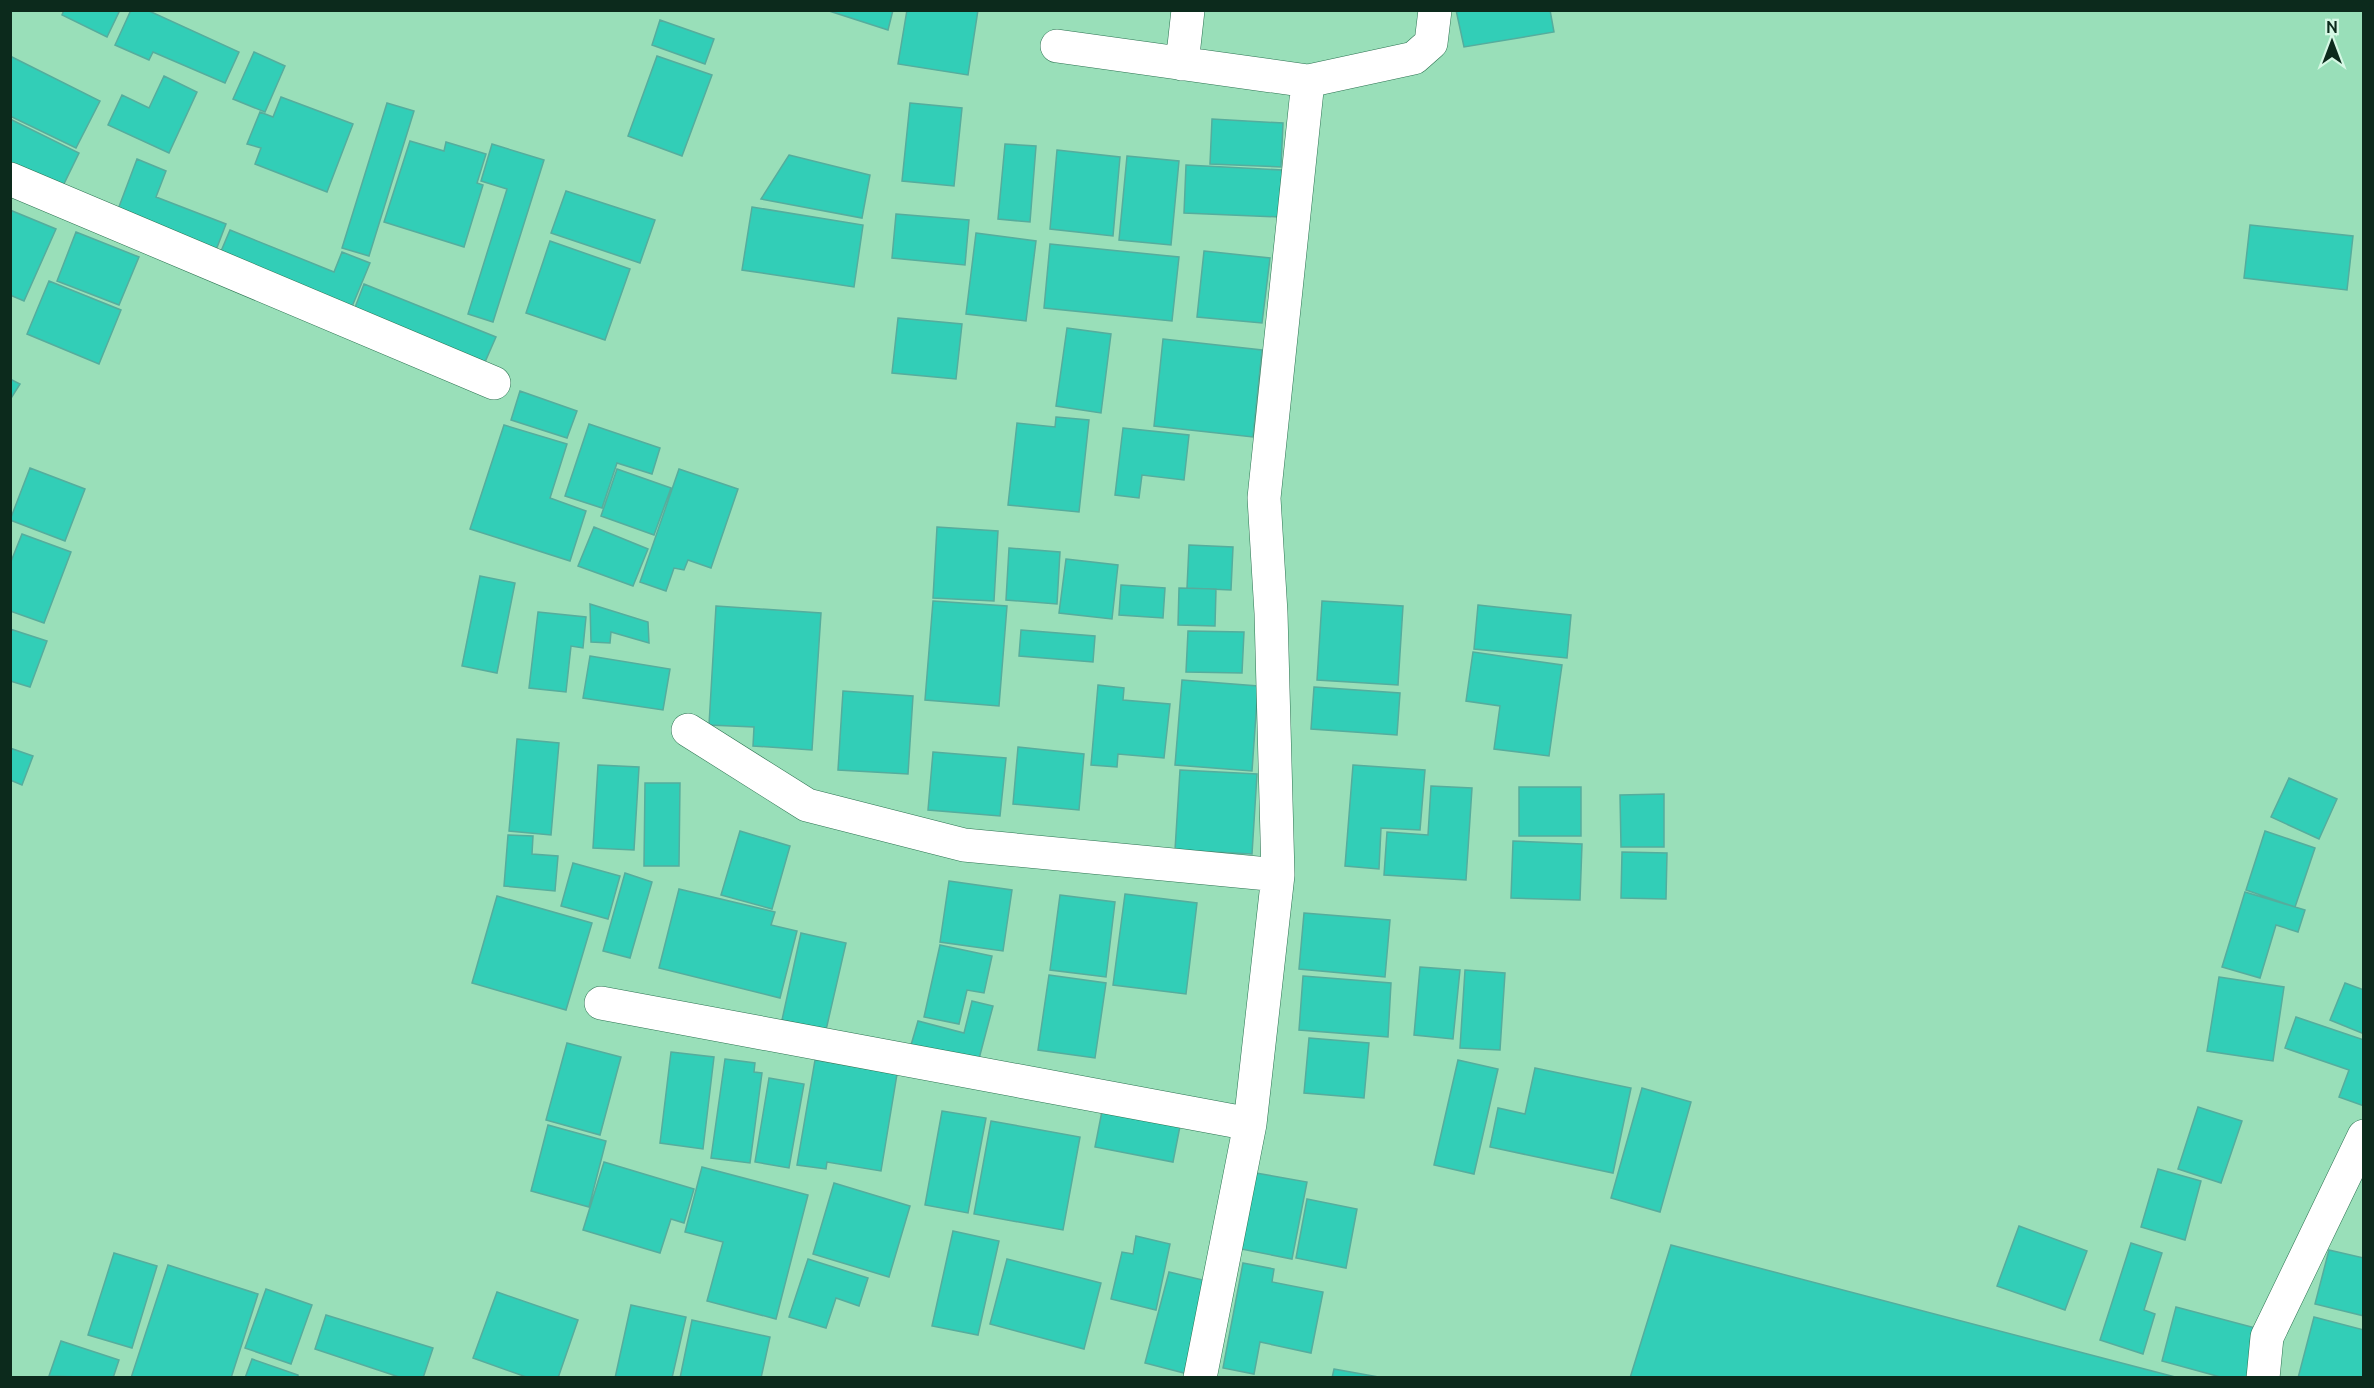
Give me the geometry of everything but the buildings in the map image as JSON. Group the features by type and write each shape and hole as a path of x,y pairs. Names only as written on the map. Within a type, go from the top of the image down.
{"street":[{"path":"1182,64 1188,10"},
{"path":"1057,46 1308,81 1414,58 1431,43 1435,10"},
{"path":"1200,1377 1250,1124 1278,875 1271,613 1264,498 1308,81"},
{"path":"10,179 494,383"},
{"path":"688,730 807,805 964,845 1278,875"},
{"path":"601,1003 1250,1124"},
{"path":"2263,1377 2267,1337 2364,1136"}]}
